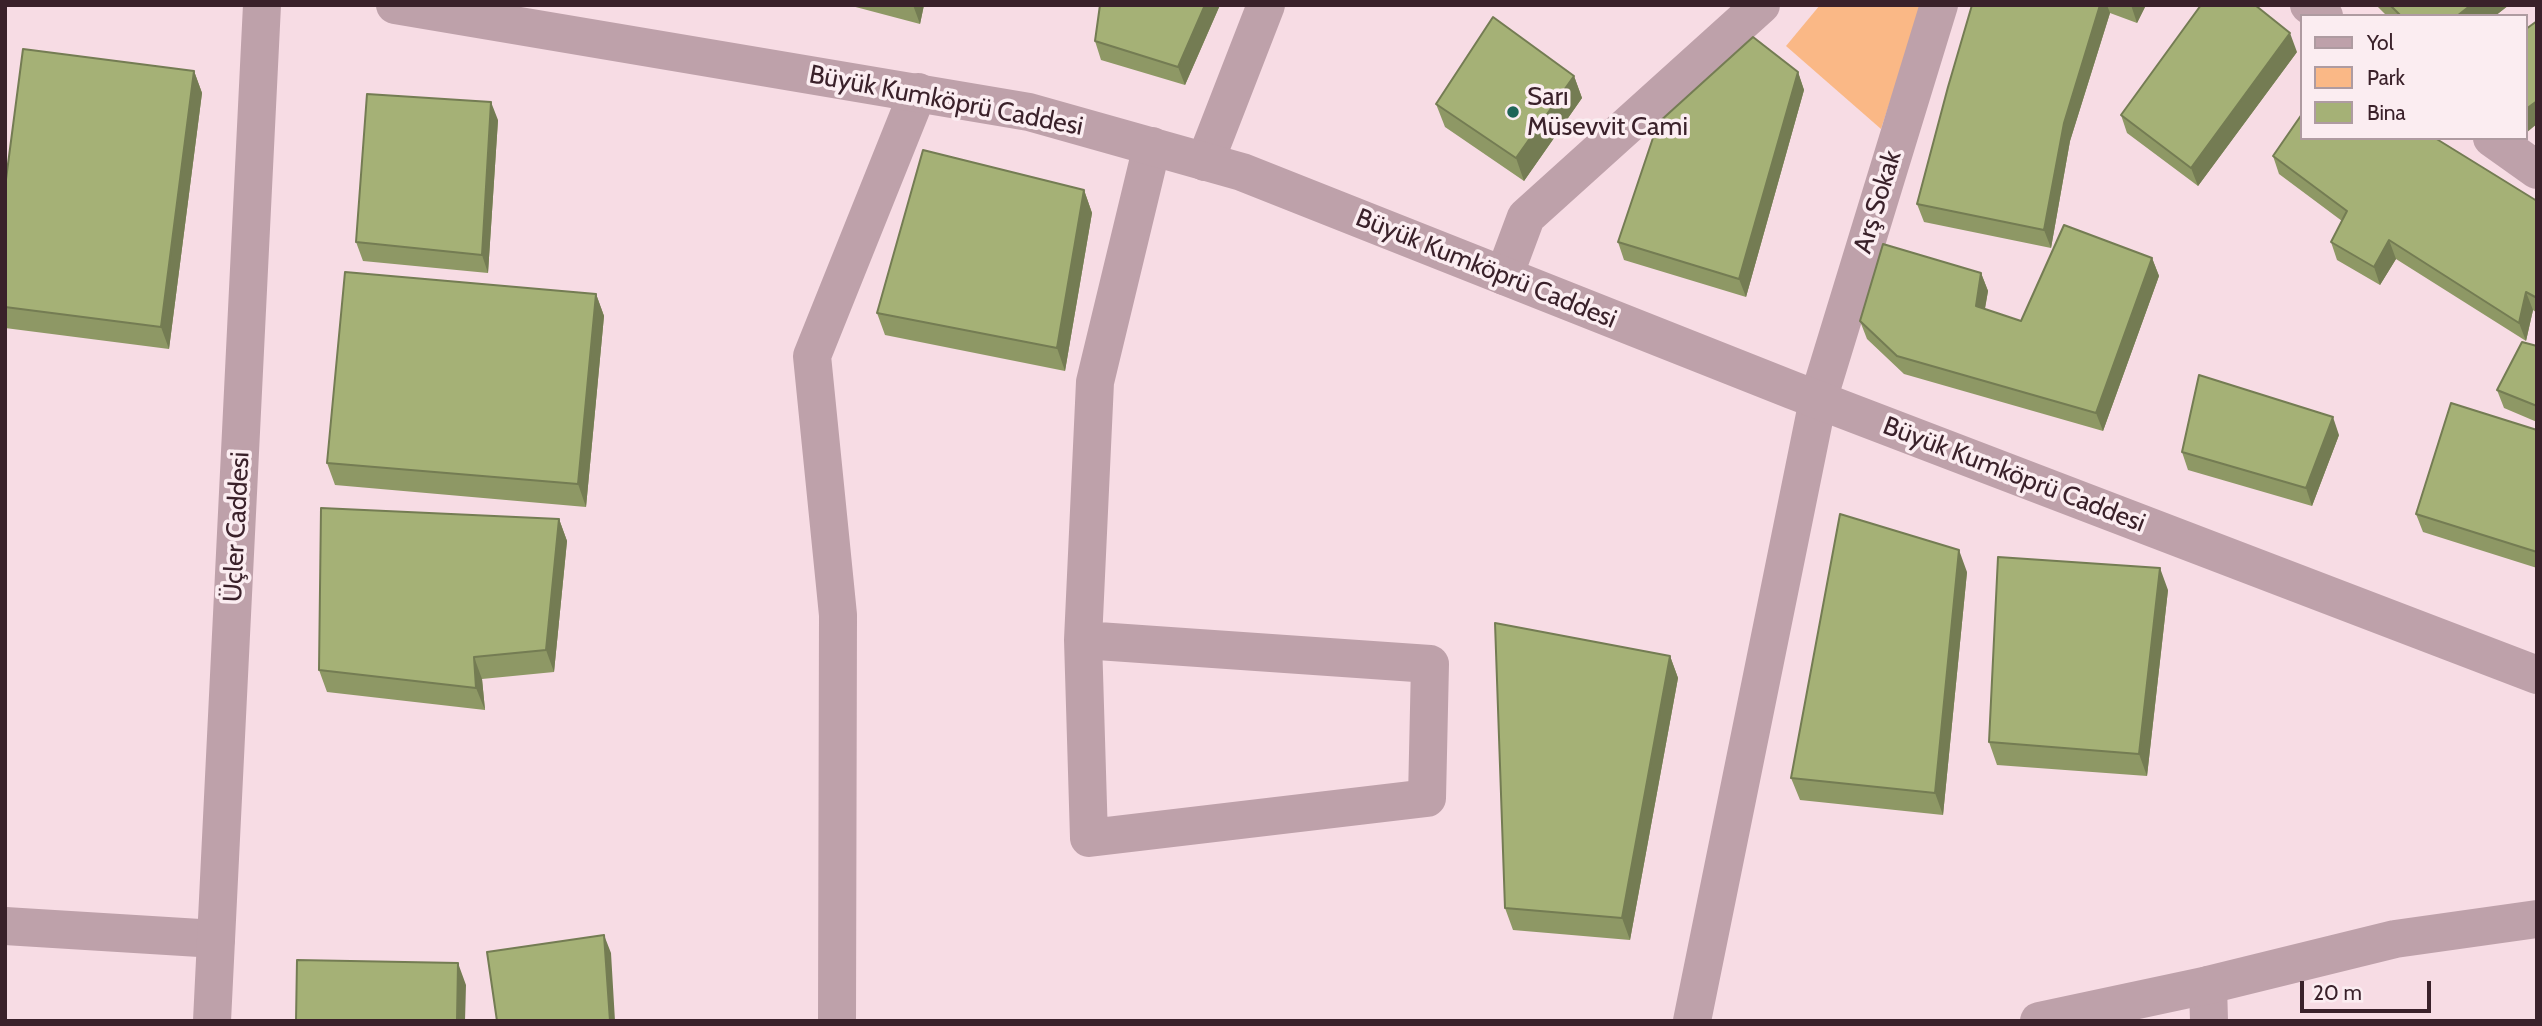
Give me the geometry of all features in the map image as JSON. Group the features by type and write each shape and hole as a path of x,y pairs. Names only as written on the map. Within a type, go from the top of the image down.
{"street":[{"name":"Büyük Kumköprü Caddesi","path":"395,5 1029,112 1242,172 1818,400 2537,675"},
{"path":"1205,162 1266,5"},
{"path":"1504,276 1526,217 1761,5"},
{"name":"Arş Sokak","path":"1692,1021 1818,400 1939,5"},
{"name":"Üçler Caddesi","path":"212,1021 261,19"},
{"path":"837,1021 838,615 812,356 918,92"},
{"path":"2495,140 2537,170"},
{"path":"1083,640 1430,664 1427,798 1089,838 1083,640 1095,382 1152,146"},
{"path":"2039,1021 2208,1003 2395,939 2537,919"},
{"path":"5,926 216,939"}],"green space":[{"path":"1820,5 1922,5 1881,129 1786,46"}],"building":[{"path":"1100,5 1205,5 1178,67 1095,41"},
{"path":"1972,5 2100,5 2064,123 2044,230 1917,204"},
{"path":"2201,5 2255,5 2290,33 2191,168 2121,115"},
{"path":"2390,5 2471,5 2460,14 2399,14"},
{"name":"Sarı Müsevvit Cami","path":"1493,17 1574,76 1516,158 1436,104"},
{"path":"2537,21 2537,101 2528,108 2528,28"},
{"path":"1753,37 1798,72 1739,279 1618,242 1658,123"},
{"path":"23,49 194,71 161,327 5,307 5,187"},
{"path":"367,94 491,102 482,255 356,242"},
{"path":"2300,117 2300,140 2438,140 2537,201 2537,298 2526,292 2519,323 2389,240 2374,267 2331,242 2347,211 2273,156"},
{"path":"923,150 1084,190 1057,348 877,313"},
{"path":"2064,225 2152,258 2096,413 1897,356 1860,321 1883,244 1981,273 1976,306 2021,321"},
{"path":"345,272 596,294 578,484 327,463"},
{"path":"2522,342 2537,346 2537,406 2497,390"},
{"path":"2199,375 2333,417 2306,488 2182,452"},
{"path":"2451,403 2537,430 2537,552 2416,514"},
{"path":"321,508 559,519 546,650 474,657 476,688 319,670"},
{"path":"1840,514 1959,550 1935,793 1791,778"},
{"path":"1998,557 2160,568 2139,754 1989,742"},
{"path":"1495,623 1670,656 1622,918 1505,908"},
{"path":"604,935 610,1021 497,1021 487,952"},
{"path":"297,960 458,963 457,1021 296,1021"}],"place":[{"name":"Sarı Müsevvit Cami","path":"1513,112"}]}
